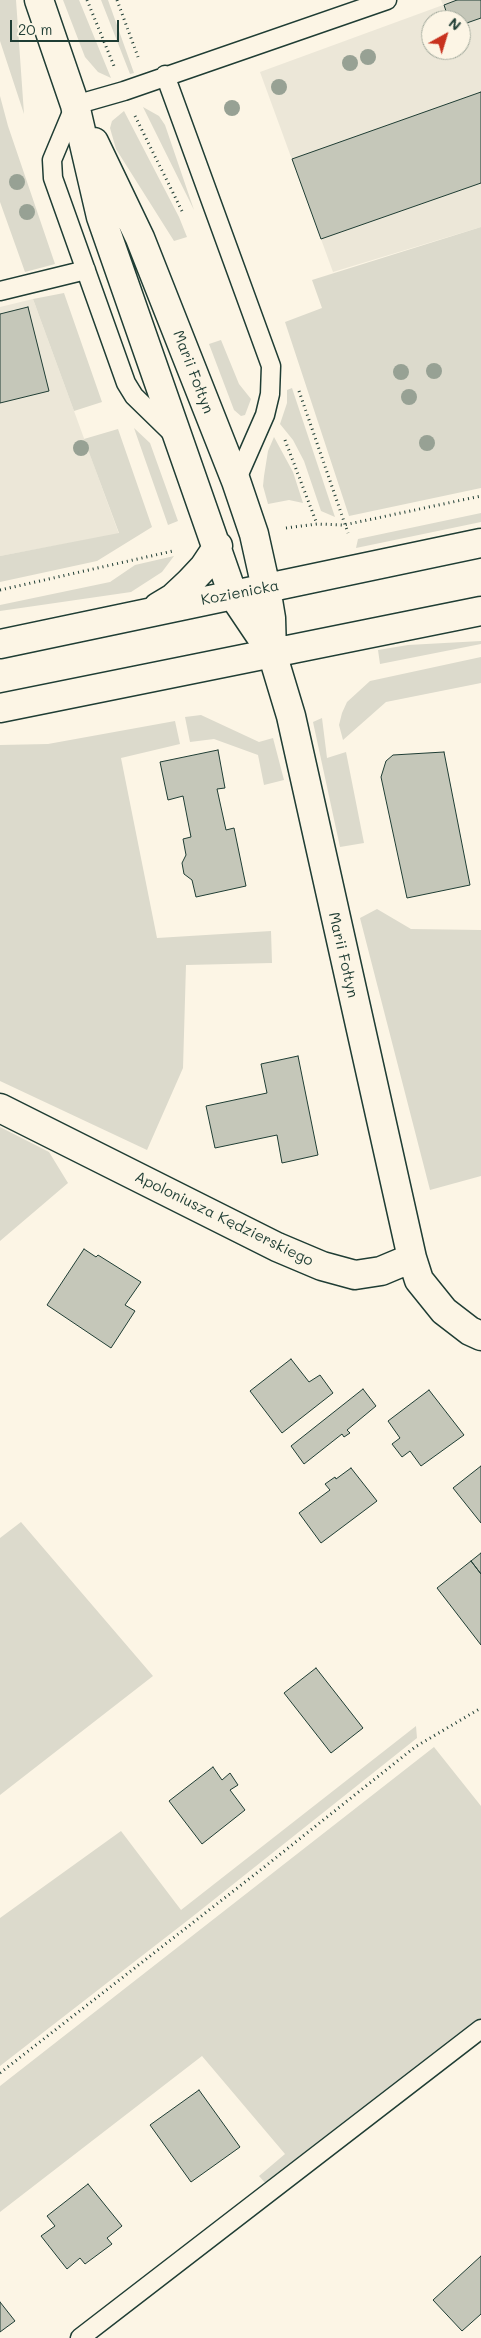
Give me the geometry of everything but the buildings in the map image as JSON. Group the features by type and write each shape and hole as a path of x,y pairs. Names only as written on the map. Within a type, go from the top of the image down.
{"street":[{"name":"Marii Fołtyn","path":"39,0 75,104 101,217 218,546 233,595 248,621 272,653"},
{"name":"Marii Fołtyn","path":"75,104 123,199 140,238 236,481 254,534 271,618 272,653 291,716 412,1258"},
{"name":"Kozienicka","path":"0,644 481,543"},
{"path":"152,611 174,598 204,567 218,546"},
{"path":"0,708 481,611"},
{"name":"Apoloniusza Kędzierskiego","path":"0,1108 278,1247 322,1266 355,1275 381,1271 412,1258"},
{"path":"412,1258 419,1280 444,1311 470,1331 481,1336"}],"lane":[{"path":"180,441 134,396 126,383 53,178 52,160 75,104 124,91 165,75 387,0"},
{"path":"165,75 271,366 270,394 265,415 236,481"},
{"path":"0,291 86,270"},
{"path":"80,2338 481,2030"}],"path":[{"path":"0,2073 263,1868 414,1747 481,1708"}],"shaded area":[{"path":"0,0 16,0 24,114 0,41"},
{"path":"63,0 79,0 111,78 98,72 85,57"},
{"path":"101,0 108,0 134,73 130,74"},
{"path":"441,0 481,0 481,227 333,272 260,72 421,13 421,60 471,60 471,10 429,10 443,5"},
{"path":"0,96 8,126 55,264 25,272 0,202"},
{"path":"143,107 159,116 165,125 194,210"},
{"path":"124,111 179,217 187,237 174,241 116,149 110,128 112,121"},
{"path":"481,227 481,488 349,516 285,322 322,308 312,280"},
{"path":"64,293 102,402 74,411 33,299"},
{"path":"33,299 119,534 0,556 0,307"},
{"path":"221,340 239,384 251,399 245,415 241,416 234,410 209,344"},
{"path":"292,388 335,517 321,511 304,461 293,440 280,424 287,403 287,390"},
{"path":"134,428 150,443 178,521 168,525"},
{"path":"118,429 152,527 97,561 0,582 0,556 119,533 84,439"},
{"path":"274,437 293,472 303,503 289,500 268,504 263,486 268,451"},
{"path":"481,513 481,522 356,548 358,539"},
{"path":"174,556 162,572 131,592 0,611 0,605 110,582 135,565"},
{"path":"481,641 481,644 380,664 378,650 408,645"},
{"path":"481,657 481,683 386,702 343,740 339,725 347,702 370,681"},
{"path":"201,715 259,742 273,738 284,780 264,785 258,755 214,739 190,742 185,717"},
{"path":"322,718 327,758 346,752 364,843 340,847 313,722"},
{"path":"175,721 180,744 121,758 157,938 271,931 272,963 186,965 183,1068 147,1150 0,1081 0,745 48,744"},
{"path":"377,909 411,929 481,930 481,1176 430,1190 360,918"},
{"path":"0,1127 49,1152 68,1183 0,1241"},
{"path":"21,1522 153,1676 0,1795 0,1538"},
{"path":"416,1726 417,1738 192,1917 0,2066 0,1918 121,1831 181,1910"},
{"path":"434,1747 481,1806 481,2021 267,2185 259,2176 285,2154 202,2056 0,2212 0,2086"}]}
